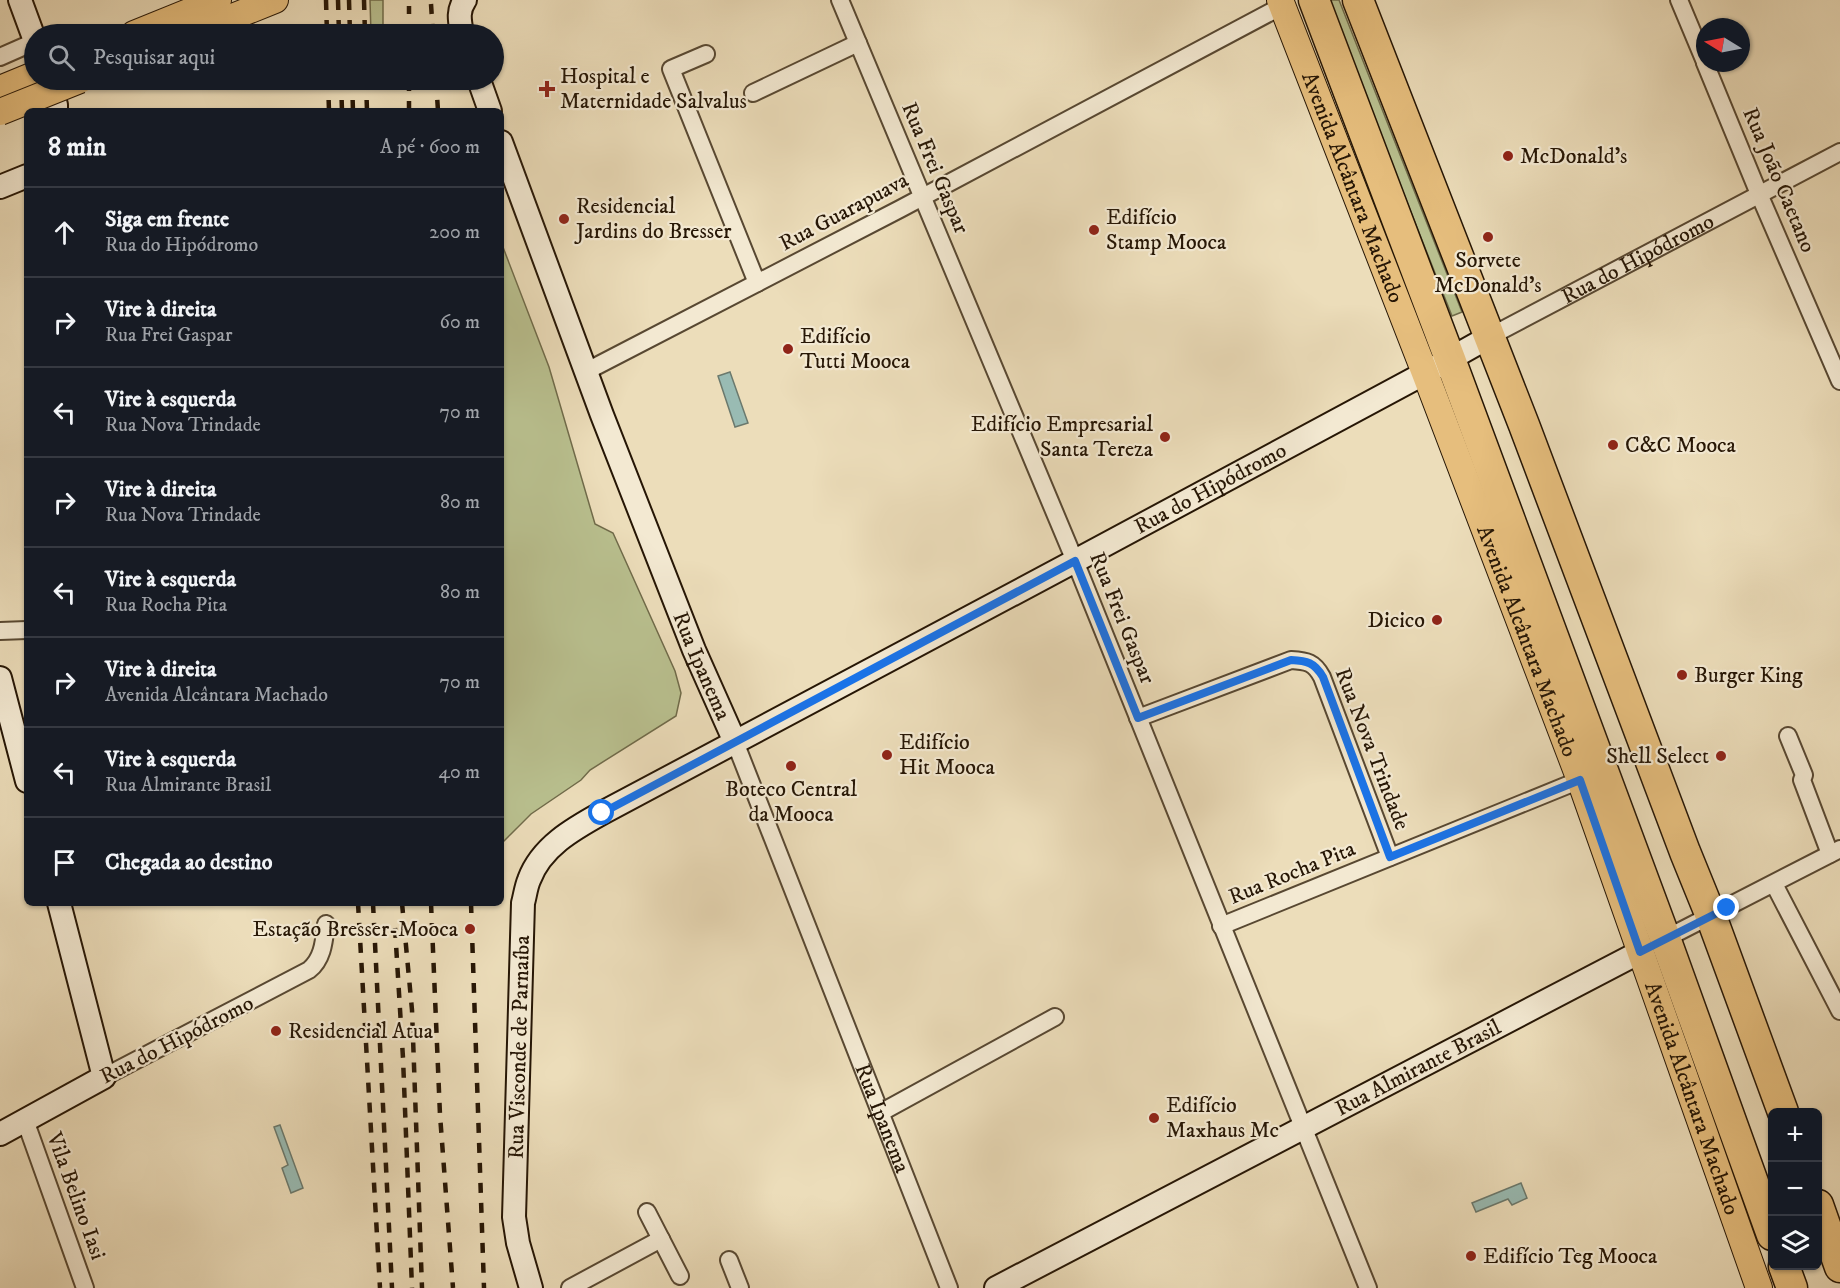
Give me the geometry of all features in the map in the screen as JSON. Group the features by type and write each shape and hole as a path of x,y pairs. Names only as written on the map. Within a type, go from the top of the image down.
{"highway":[{"name":"Avenida Alcântara Machado","path":"1314,0 1438,366 1653,945 1768,1222"},
{"path":"1358,0 1711,916 1781,1108"},
{"path":"1822,1216 1840,1267"},
{"path":"1785,1270 1792,1288"}],"main road":[{"path":"159,24 218,0"},
{"path":"215,24 275,0"},
{"name":"Avenida Alcântara Machado","path":"1281,3 1438,366 1580,780 1653,945 1759,1288"},
{"path":"0,89 24,79"},
{"path":"0,112 55,90"}],"street":[{"path":"20,0 28,24"},
{"name":"Rua Frei Gaspar","path":"840,0 1075,561 1368,1288"},
{"name":"Rua João Caetano","path":"1679,0 1696,41"},
{"name":"Rua Guarapuava","path":"585,372 923,196 1281,3"},
{"path":"460,24 463,6"},
{"path":"753,93 858,43"},
{"path":"0,57 24,45"},
{"path":"706,54 671,69 757,283"},
{"name":"Rua João Caetano","path":"1709,72 1840,381"},
{"path":"52,90 56,108"},
{"path":"482,90 489,108"},
{"name":"Rua Ipanema","path":"504,150 585,372 694,650 735,742 949,1288"},
{"name":"Rua do Hipódromo","path":"579,826 1489,337 1840,152"},
{"path":"0,187 24,177"},
{"path":"0,631 24,630"},
{"name":"Rua Nova Trindade","path":"1138,718 1291,660 1309,662 1317,667 1323,677 1390,857"},
{"path":"0,678 24,770"},
{"path":"1788,736 1804,774 1802,780 1835,852"},
{"name":"Rua Rocha Pita","path":"1221,926 1580,780"},
{"name":"Rua Visconde de Parnaíba","path":"531,1288 518,1243 514,1217 523,903 529,879 539,863 557,841 579,826"},
{"name":"Rua Almirante Brasil","path":"996,1288 1835,852"},
{"path":"1774,884 1840,1011"},
{"path":"60,906 104,1077"},
{"name":"Rua do Hipódromo","path":"0,1134 309,970 320,955 326,924"},
{"path":"880,1113 1055,1017"},
{"name":"Vila Belino Iasi","path":"25,1120 86,1288"},
{"path":"647,1212 680,1276"},
{"path":"570,1288 661,1239"},
{"path":"729,1260 740,1288"}],"green space":[{"path":"370,0 383,0 383,24 371,24"},
{"path":"1327,0 1339,0 1462,312 1452,316"},
{"path":"504,250 549,367 595,524 613,533 675,671 681,693 676,716 590,770 581,780 531,814 504,841"}],"water":[{"path":"730,372 748,423 735,427 718,376"},
{"path":"280,1125 303,1188 291,1193 282,1168 288,1165 274,1127"},
{"path":"1521,1183 1527,1198 1512,1205 1508,1199 1476,1212 1472,1203"}],"railway":[{"path":"326,0 327,24"},
{"path":"338,0 339,24"},
{"path":"349,0 350,24"},
{"path":"364,0 365,24"},
{"path":"431,4 432,24"},
{"path":"409,6 409,24"},
{"path":"328,90 329,108"},
{"path":"341,90 342,108"},
{"path":"352,90 353,108"},
{"path":"366,90 367,108"},
{"path":"409,90 409,108"},
{"path":"437,90 438,108"},
{"path":"358,906 380,1288"},
{"path":"373,906 392,1288"},
{"path":"402,906 412,1010 422,1288"},
{"path":"431,906 440,1115 453,1288"},
{"path":"471,906 484,1288"},
{"path":"395,928 403,1058 412,1288"}],"place":[{"name":"Hospital e Maternidade Salvalus","path":"547,89"},
{"name":"McDonald's","path":"1508,156"},
{"name":"Residencial Jardins do Bresser","path":"564,219"},
{"name":"Edifício Stamp Mooca","path":"1094,230"},
{"name":"Sorvete McDonald's","path":"1488,237"},
{"name":"Edifício Tutti Mooca","path":"788,349"},
{"name":"Edifício Empresarial Santa Tereza","path":"1165,437"},
{"name":"C&C Mooca","path":"1613,445"},
{"name":"Dicico","path":"1437,620"},
{"name":"Burger King","path":"1682,675"},
{"name":"Edifício Hit Mooca","path":"887,755"},
{"name":"Shell Select","path":"1721,756"},
{"name":"Boteco Central da Mooca","path":"791,766"},
{"name":"Estação Bresser-Mooca","path":"470,929"},
{"name":"Residencial Atua","path":"276,1031"},
{"name":"Edifício Maxhaus Mc","path":"1154,1118"},
{"name":"Edifício Teg Mooca","path":"1471,1256"}],"route":[{"path":"602,813 1075,561 1138,718 1291,660 1309,662 1317,667 1323,677 1390,857 1580,780 1640,952 1727,908"}]}
